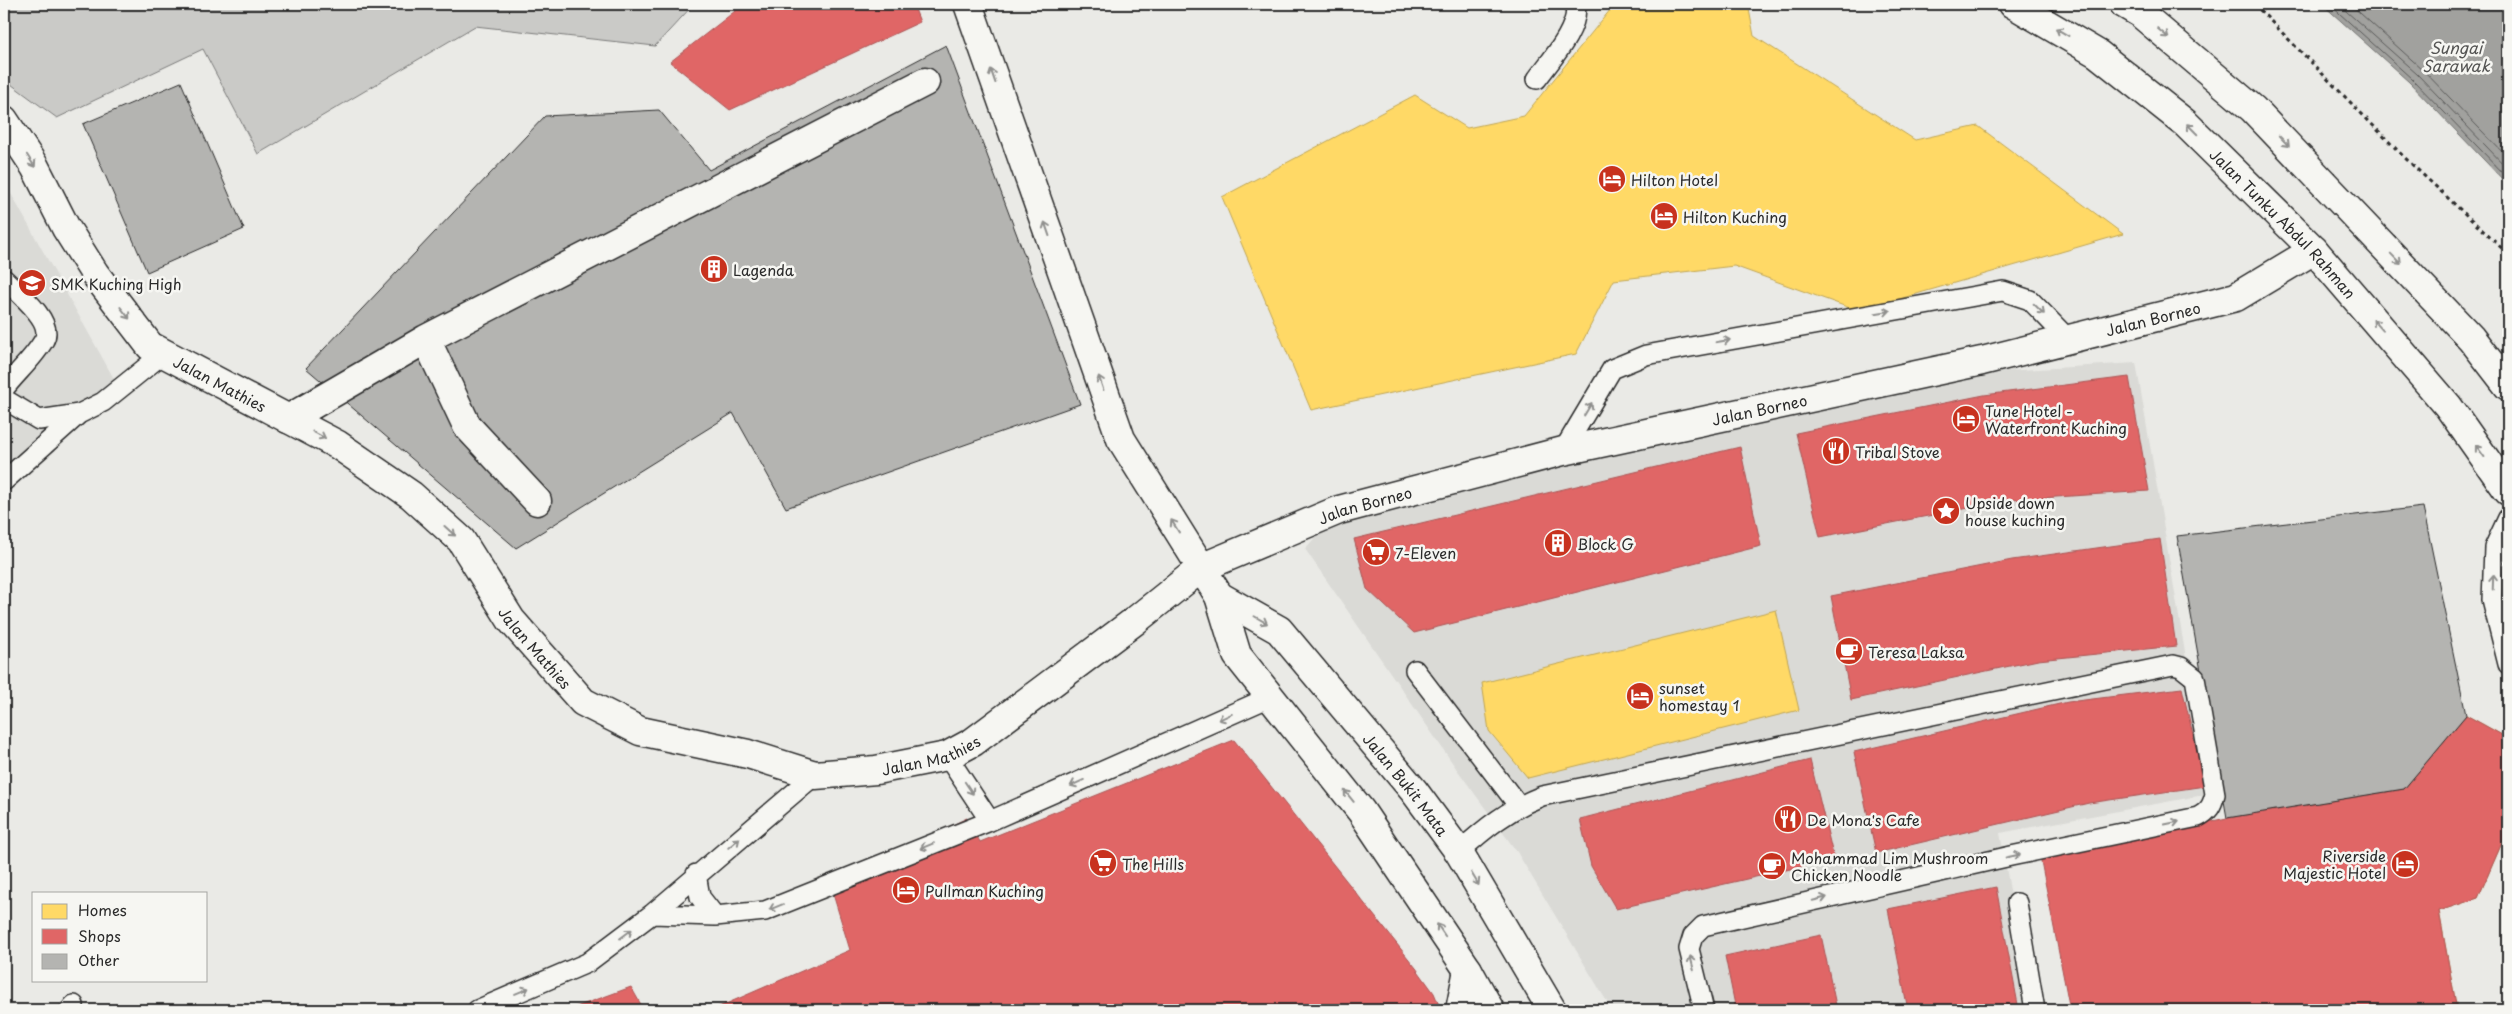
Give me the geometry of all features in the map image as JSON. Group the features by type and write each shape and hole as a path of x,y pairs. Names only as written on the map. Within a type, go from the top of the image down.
{"street":[{"path":"968,4 1121,439 1219,596 1238,654 1361,811 1468,970 1490,1010"},
{"name":"Jalan Tunku Abdul Rahman","path":"2014,4 2098,54 2185,123 2314,250 2448,406 2508,490"},
{"path":"2124,4 2141,14 2253,109 2471,338 2508,386"},
{"path":"288,418 426,339 925,82"},
{"name":"Jalan Mathies","path":"4,120 35,167 66,228 95,274 150,346 338,445 411,495 461,540 511,620 583,702 640,731 748,754 815,775 876,770 947,756 973,742 1136,620 1201,568"},
{"name":"Jalan Borneo","path":"1201,568 1339,510 1563,451 1982,361 2236,297 2314,250"},
{"path":"426,339 467,426 537,501"},
{"name":"Jalan Bukit Mata","path":"1219,596 1279,630 1414,791 1459,852 1552,1010"},
{"path":"1460,1010 1468,970"}],"lane":[{"path":"1537,79 1568,36 1577,11 1575,4"},
{"path":"4,278 37,311 45,327 45,339 4,389"},
{"path":"1563,451 1612,369 1646,355 2003,291 2030,300 2068,339"},
{"path":"4,481 79,414 103,402 164,353"},
{"path":"4,399 39,420 79,414"},
{"path":"2508,518 2494,548 2492,600 2508,664"},
{"path":"1459,852 1488,826 1518,805 1542,796 2173,665 2181,666 2195,678 2215,794 2212,806 2206,813 2198,817 2011,856 1703,926 1693,936 1689,949 1704,1010"},
{"path":"1415,670 1518,805"},
{"path":"652,914 715,916 765,911 990,821 1270,697"},
{"path":"947,756 990,821"},
{"path":"477,1010 587,964 652,914 696,874 815,775"},
{"path":"696,874 700,896 715,916"},
{"path":"2017,904 2035,1010"}],"path":[{"path":"2254,4 2404,157 2508,254"}],"shaded area":[{"path":"4,4 694,4 655,46 475,26 258,154 203,49 57,118 4,79"},
{"name":"SMK Kuching High","path":"4,181 118,386 4,475"},
{"path":"2136,363 2209,794 2000,833 2031,1010 1612,1010 1517,852 1456,768 1305,549 1332,518 1972,373"}],"water":[{"name":"Sungai Sarawak","path":"2322,4 2508,4 2508,185 2409,82"}],"building: Homes":[{"name":"Hilton Kuching","path":"1615,4 1748,4 1754,36 1915,140 1978,126 2123,234 1858,311 1734,266 1614,280 1576,354 1311,410 1222,197 1415,95 1467,128 1524,116"},
{"name":"sunset homestay 1","path":"1776,610 1799,710 1528,778 1489,731 1482,683"},
{"name":"Riverside Majestic Hotel","path":"2466,715 2502,735 2508,798 2508,829 2478,898 2439,911 2457,1010 2345,1010 2304,805 2404,789"}],"building: Shops":[{"path":"744,4 913,4 920,22 730,110 670,62"},
{"path":"2129,377 2149,491 2010,500 1820,537 1796,433 1984,395"},
{"name":"Block G","path":"1740,447 1761,546 1414,633 1367,589 1354,539"},
{"path":"2160,539 2176,646 2038,660 1851,700 1831,596 2012,560"},
{"path":"2182,688 2205,786 2089,803 1876,853 1854,752 2068,702"},
{"path":"2466,715 2502,735 2508,798 2508,829 2478,898 2439,911 2457,1010 2070,1010 2040,856 2227,818 2404,789"},
{"name":"The Hills","path":"1234,740 1416,968 1434,993 1441,1010 712,1010 850,950 830,884 967,818 980,842"},
{"path":"1810,760 1834,859 1616,909 1591,866 1580,819"},
{"path":"1996,887 2019,1010 1908,1010 1888,909"},
{"path":"1821,935 1837,1010 1736,1010 1725,956"},
{"path":"631,987 644,1010 568,1010"}],"building: Other":[{"name":"Lagenda","path":"946,45 1080,404 786,508 733,413 516,548 306,368 545,116 659,110 709,170"},
{"path":"181,82 244,229 147,272 83,124"},
{"path":"2423,507 2466,715 2404,789 2227,818 2177,536"}],"place":[{"name":"Hilton Hotel","path":"1612,179"},
{"name":"Hilton Kuching","path":"1664,216"},
{"name":"Lagenda","path":"714,269"},
{"name":"SMK Kuching High","path":"32,283"},
{"name":"Tune Hotel - Waterfront Kuching","path":"1966,419"},
{"name":"Tribal Stove","path":"1836,451"},
{"name":"Upside down house kuching","path":"1946,511"},
{"name":"Block G","path":"1558,543"},
{"name":"7-Eleven","path":"1376,552"},
{"name":"Teresa Laksa","path":"1849,651"},
{"name":"sunset homestay 1","path":"1640,696"},
{"name":"De Mona's Cafe","path":"1788,819"},
{"name":"The Hills","path":"1103,863"},
{"name":"Riverside Majestic Hotel","path":"2405,864"},
{"name":"Mohammad Lim Mushroom Chicken Noodle","path":"1772,866"},
{"name":"Pullman Kuching","path":"906,890"}]}
